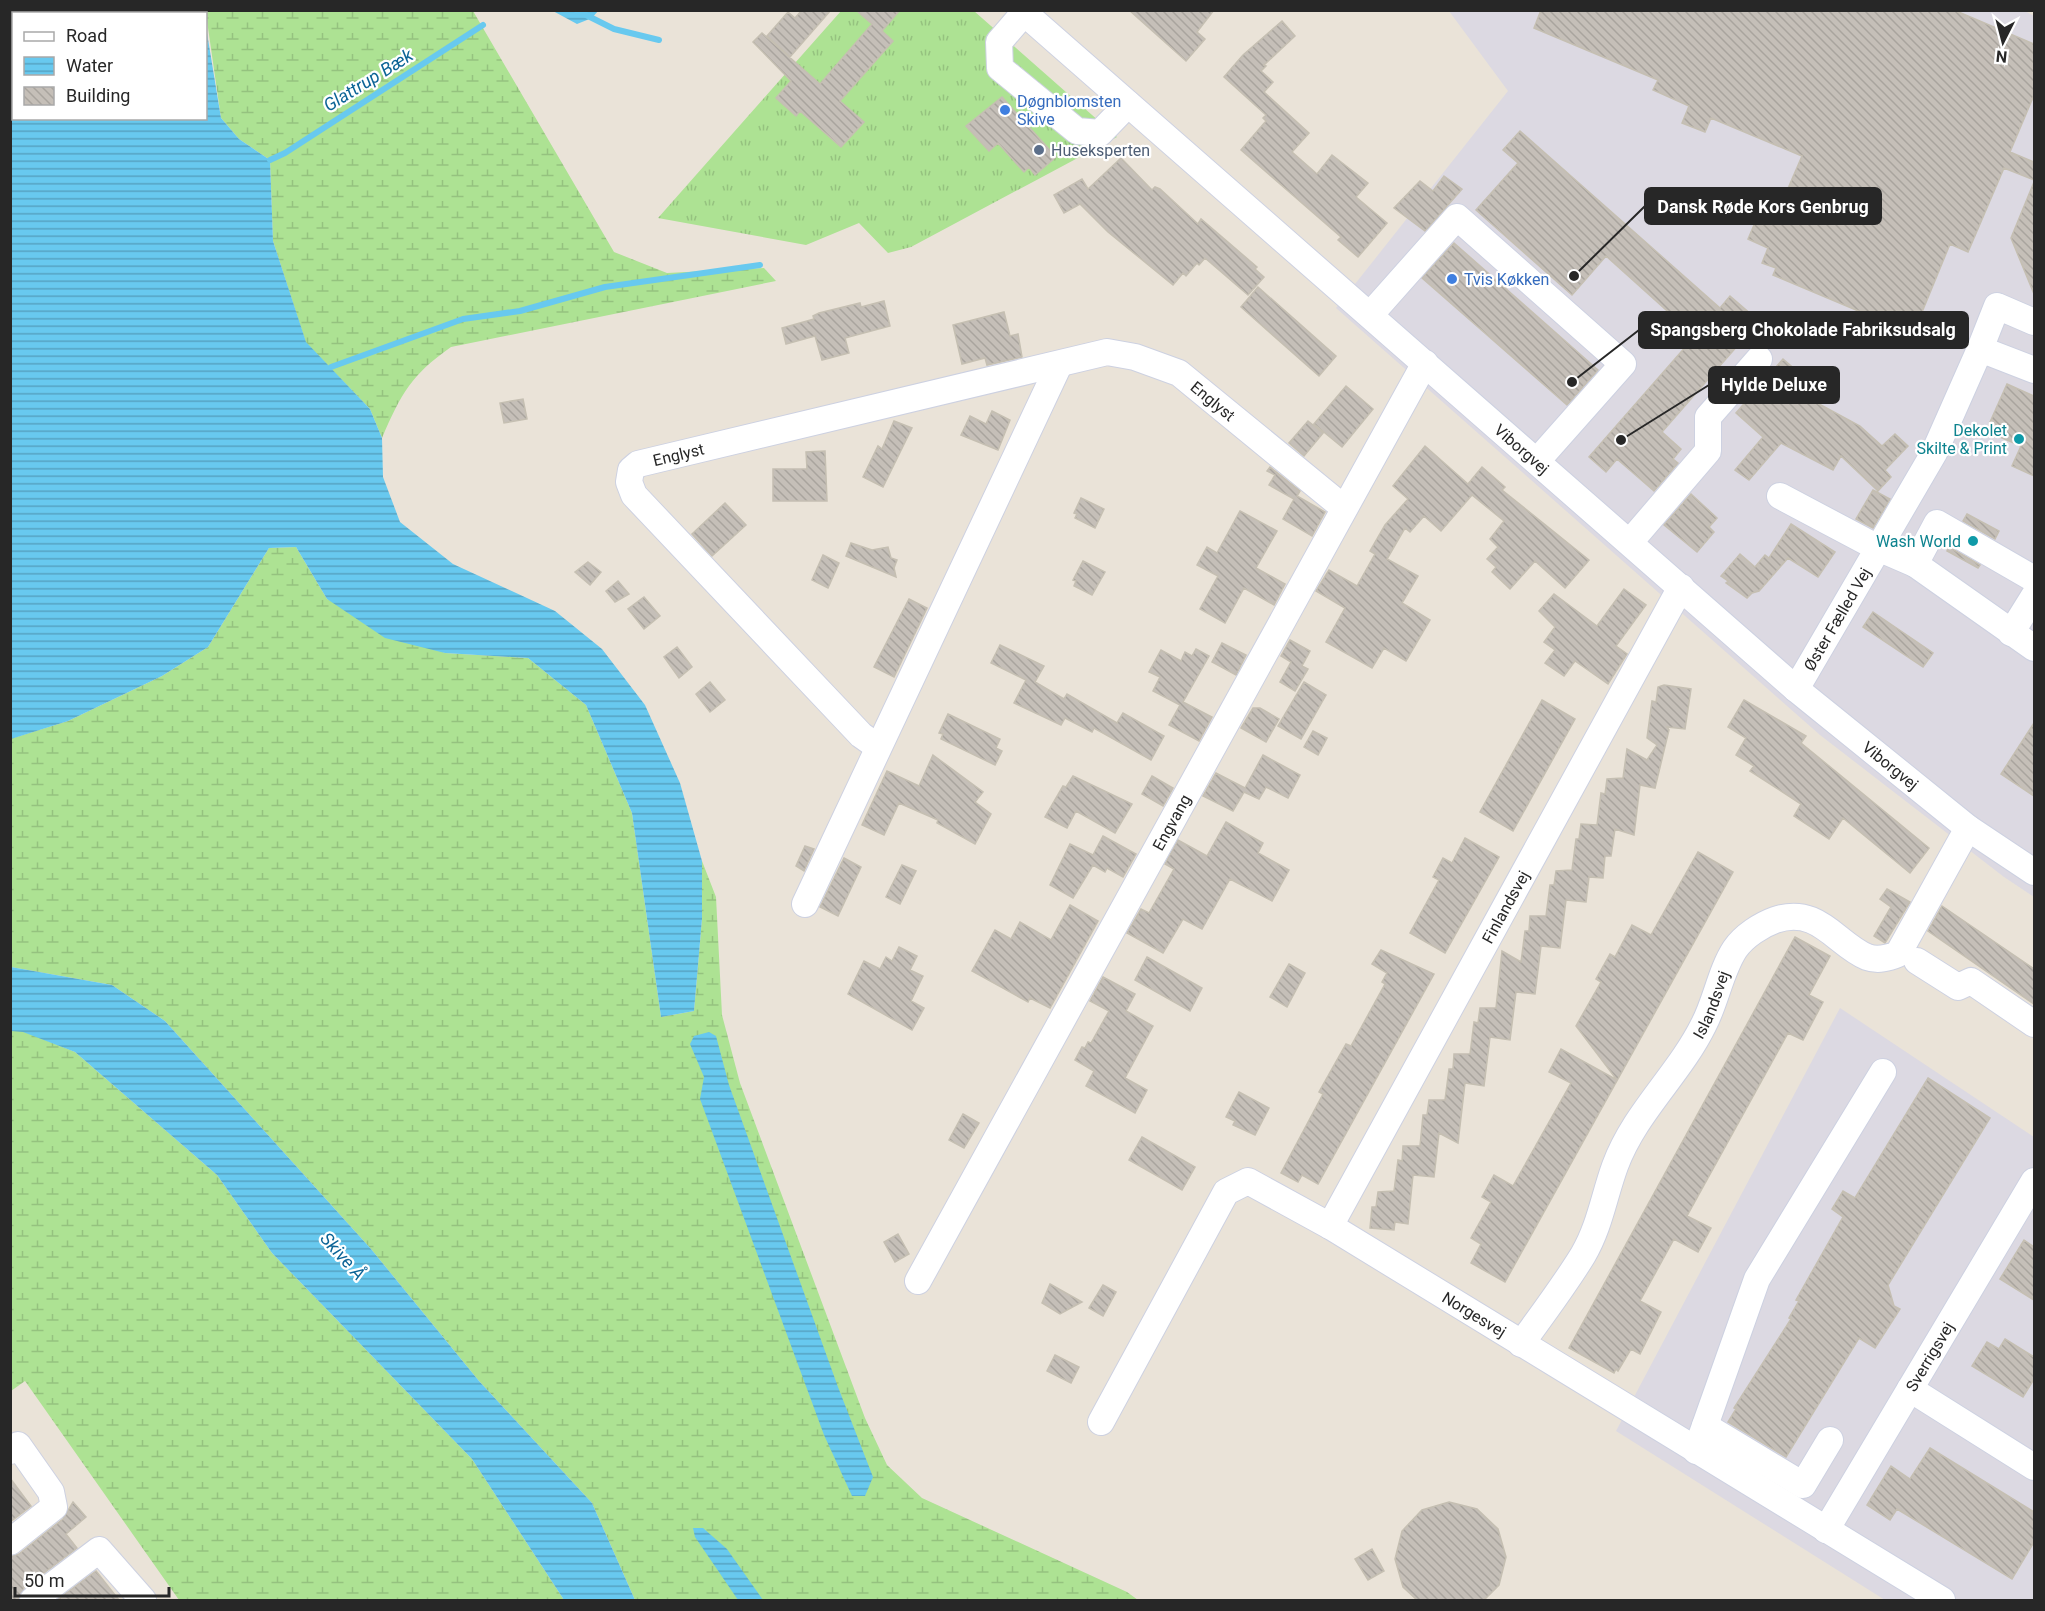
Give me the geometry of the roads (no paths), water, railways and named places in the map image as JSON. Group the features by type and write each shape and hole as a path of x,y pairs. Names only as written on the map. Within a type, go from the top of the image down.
{"street":[{"name":"Viborgvej","path":"1023,12 1796,689 1968,828 2034,872"},
{"path":"1023,12 999,42 1000,68 1077,131 1100,133 1128,104"},
{"path":"1370,315 1457,217 1623,364 1537,461"},
{"name":"Øster Fælled Vej","path":"1796,689 1934,453 1997,306 2034,322"},
{"path":"1980,349 2034,370"},
{"name":"Englyst","path":"878,747 861,735 634,495 629,482 631,470 638,464 1107,352 1135,357 1179,373 1344,508"},
{"path":"1630,542 1708,451 1708,417 1759,358"},
{"name":"Engvang","path":"918,1281 1425,363"},
{"path":"805,904 1059,365"},
{"name":"Øster Fælled Vej","path":"1780,496 1878,548 1915,564 2034,648"},
{"path":"1915,564 1937,523 2034,579"},
{"name":"Finlandsvej","path":"1330,1226 1682,587"},
{"path":"2011,633 2034,596"},
{"name":"Islandsvej","path":"1521,1344 1584,1254 1602,1215 1615,1166 1635,1124 1675,1071 1704,1025 1735,949 1754,931 1776,919 1794,918 1820,922 1868,957 1884,959 1898,954 1968,828"},
{"path":"1917,961 1958,987 1971,981 2034,1024"},
{"path":"1696,1451 1757,1279 1883,1072"},
{"name":"Norgesvej","path":"1101,1422 1226,1192 1248,1181 1330,1226 1941,1600"},
{"name":"Sverrigsvej","path":"1826,1530 2034,1181"},
{"path":"1910,1389 2034,1467"},
{"path":"1705,1426 1803,1485 1830,1440"},
{"path":"10,1451 18,1445 51,1492 54,1507 10,1542"},
{"path":"33,1600 99,1550 136,1599"}],"water":[{"path":"11,10 199,11 12,12 12,120 207,120 207,33 221,118 239,139 270,160 273,241 306,342 370,409 382,438 383,477 400,522 453,564 555,611 602,649 645,705 680,783 702,861 702,919 694,1011 661,1017 632,813 586,705 528,658 445,653 385,638 327,599 296,547 269,548 208,647 162,676 68,721 11,739"},
{"path":"553,11 598,11 592,18 577,24"},
{"name":"Skive Å","path":"11,967 112,985 165,1021 371,1249 479,1381 592,1503 635,1600 564,1600 472,1459 272,1253 217,1175 75,1052 23,1032 11,1031"},
{"path":"709,1032 716,1036 729,1085 838,1387 873,1477 865,1496 852,1496 824,1435 700,1099 704,1077 690,1044 694,1036"},
{"path":"693,1528 703,1528 727,1549 763,1600 738,1600 695,1537"}],"waterway":[{"name":"Glattrup Bæk","path":"576,10 614,29 659,40"},
{"name":"Glattrup Bæk","path":"270,160 285,153 483,25"},
{"path":"331,367 463,319 520,311 605,287 760,265"}],"place":[{"name":"Døgnblomsten Skive","path":"1005,110"},
{"name":"Huseksperten","path":"1039,150"},
{"name":"Dansk Røde Kors Genbrug","path":"1574,276"},
{"name":"Tvis Køkken","path":"1452,279"},
{"name":"Spangsberg Chokolade Fabriksudsalg","path":"1572,382"},
{"name":"Dekolet Skilte & Print","path":"2019,439"},
{"name":"Hylde Deluxe","path":"1621,440"},
{"name":"Wash World","path":"1973,541"}]}
